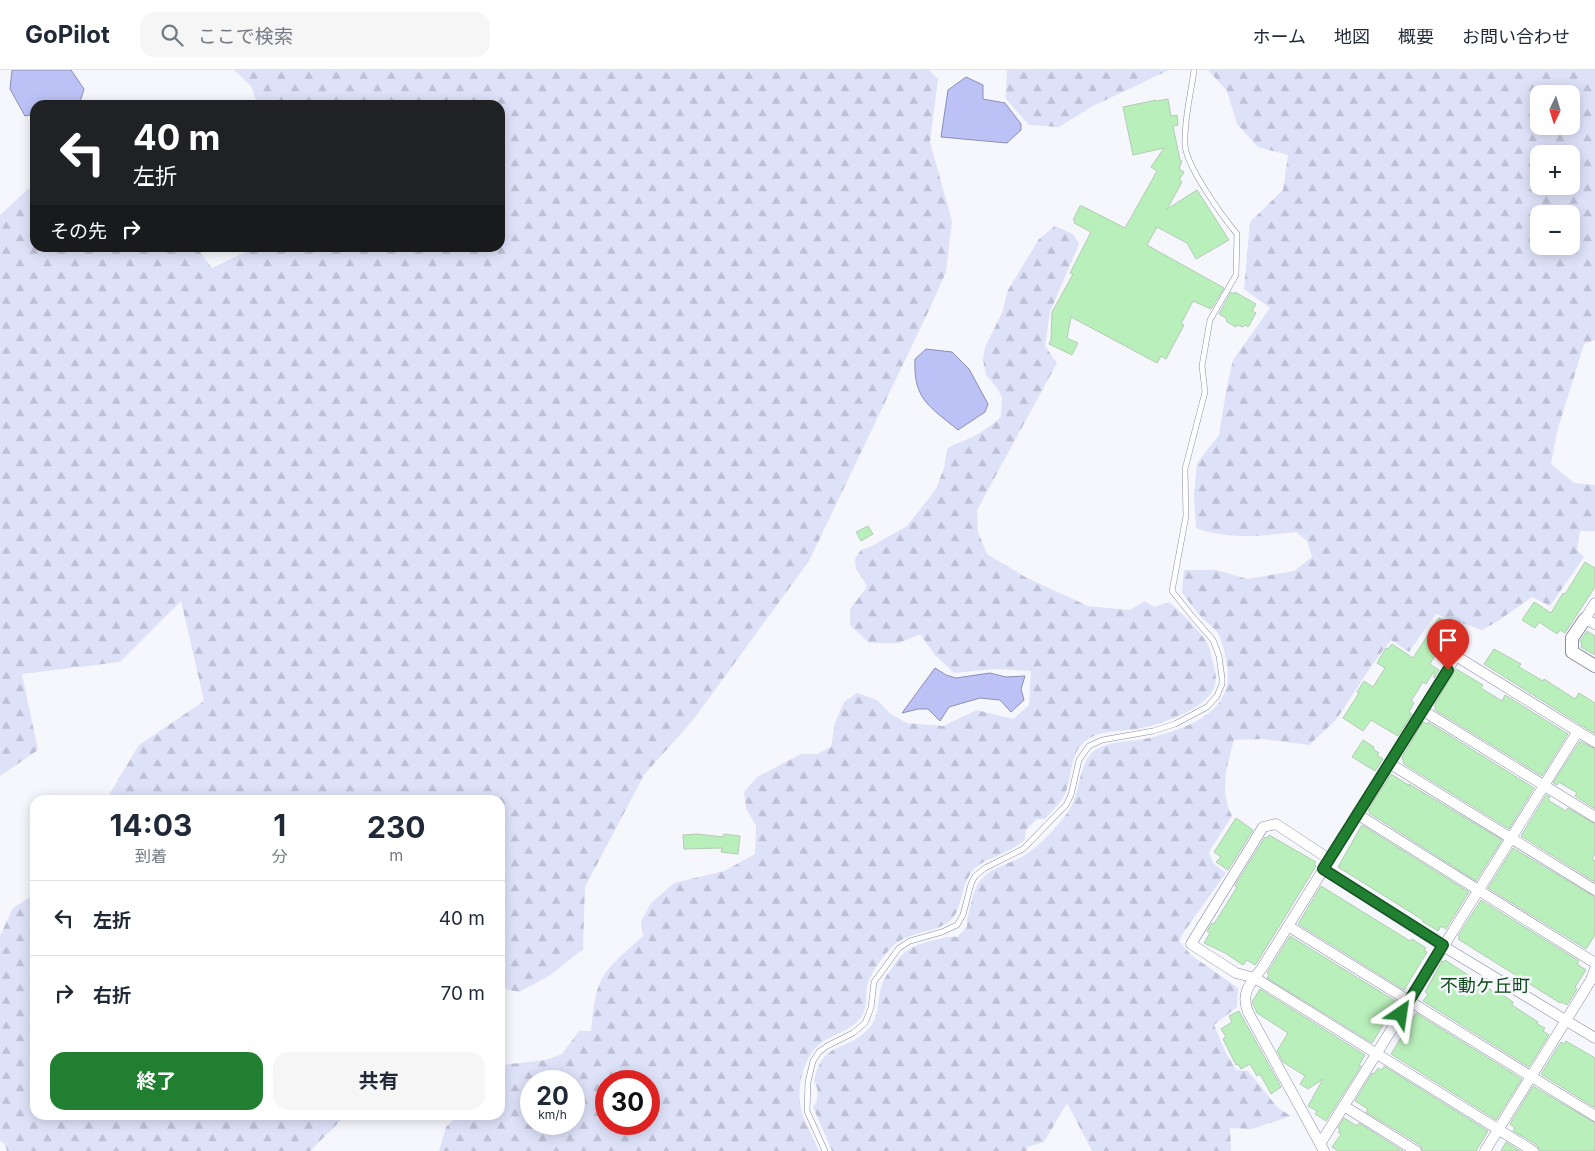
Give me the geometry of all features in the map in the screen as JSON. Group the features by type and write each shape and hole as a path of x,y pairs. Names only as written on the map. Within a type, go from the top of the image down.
{"street":[{"path":"1595,603 1590,622 1572,638 1572,652 1595,666"},
{"path":"1322,1148 1245,1004 1247,988 1288,926 1456,656 1595,742"},
{"path":"1422,710 1595,817"},
{"path":"1322,1148 1344,1106 1578,731"},
{"path":"1390,762 1595,890"},
{"path":"1357,814 1595,963"},
{"path":"1329,859 1276,824 1264,827 1191,944 1236,973 1255,978 1533,1151"},
{"path":"1323,869 1443,946 1595,1038"},
{"path":"1288,926 1595,1116"},
{"path":"1485,1151 1591,980 1595,969"},
{"path":"1344,1106 1416,1151"}],"lane":[{"path":"825,1151 807,1111 808,1082 813,1062 819,1052 853,1033 865,1023 871,1008 874,982 899,948 910,940 942,932 957,925 963,914 975,876 985,868 1023,849 1066,805 1071,794 1079,760 1089,746 1102,740 1153,731 1175,724 1207,707 1220,690 1222,684 1221,671 1214,640 1172,591 1186,516 1186,469 1205,392 1202,366 1210,320 1236,275 1237,234 1220,213 1192,166 1185,145 1194,70"}],"green space":[{"path":"234,70 929,70 938,79 930,142 952,221 946,272 930,308 809,561 693,720 644,775 585,887 583,949 549,976 519,992 505,989 505,795 109,795 139,745 204,701 181,601 120,662 22,674 38,750 0,776 0,215 30,188 30,252 200,252 212,268 246,252 505,252 505,100 256,100 251,86"},
{"path":"1007,70 1169,70 1091,107 1059,127 1029,125 1006,99"},
{"path":"1208,70 1595,70 1595,340 1584,344 1557,432 1551,464 1574,483 1595,485 1595,531 1580,531 1577,550 1584,557 1550,606 1532,597 1482,630 1436,614 1409,652 1391,640 1336,720 1309,745 1262,739 1234,740 1227,769 1225,788 1228,807 1232,816 1209,852 1213,863 1226,873 1179,941 1191,955 1238,988 1237,1007 1214,1025 1226,1053 1236,1070 1248,1071 1278,1108 1291,1116 1252,1129 1230,1128 1231,1151 1092,1151 1067,1103 1044,1142 1027,1147 1027,1151 832,1151 813,1107 817,1097 817,1088 814,1081 818,1067 830,1052 861,1036 873,1023 877,1013 883,982 901,956 920,944 946,937 957,937 967,927 975,889 980,881 990,872 1030,851 1059,823 1072,805 1086,761 1097,749 1109,744 1149,738 1178,729 1205,716 1224,695 1228,681 1227,664 1222,642 1217,632 1196,611 1182,592 1184,570 1217,570 1247,579 1294,571 1312,557 1307,541 1296,532 1258,536 1233,536 1196,528 1194,495 1197,463 1219,435 1233,360 1270,308 1244,289 1250,222 1283,190 1288,155 1258,147 1237,124 1227,91"},
{"path":"1055,226 1073,234 1079,244 1050,312 1045,346 1057,363 977,510 978,532 987,554 1027,578 1088,606 1130,610 1145,601 1154,607 1169,602 1184,615 1206,641 1216,676 1215,685 1211,693 1195,707 1173,718 1142,728 1100,734 1087,740 1077,750 1066,792 1059,803 1045,819 1037,819 1026,830 1025,840 975,868 967,879 957,911 950,921 945,925 901,940 886,953 874,970 867,986 866,1005 862,1016 850,1028 824,1041 817,1047 811,1054 802,1073 800,1104 806,1123 819,1151 439,1151 446,1127 454,1120 505,1120 505,1064 546,1060 562,1054 579,1031 591,1031 594,1002 601,981 612,964 643,936 641,921 651,903 674,883 724,871 755,854 756,826 746,808 744,792 757,777 801,754 817,754 831,747 835,723 844,702 857,693 877,700 891,714 907,723 943,726 977,710 1013,719 1029,705 1031,671 995,669 954,673 935,655 920,634 899,643 869,643 850,625 850,609 867,587 856,570 855,558 861,550 870,547 907,526 936,489 944,468 947,449 978,434 1001,417 1002,398 997,388 986,375 983,359 985,347 1002,313 1008,290 1039,239"},
{"path":"30,897 30,1120 341,1120 310,1151 7,1151 4,1143 0,1141 0,936 13,908"}],"water":[{"path":"12,70 71,70 84,89 81,100 30,100 30,115 25,116 10,89"},
{"path":"966,77 983,85 983,99 1005,103 1021,124 1021,130 1007,143 941,137 948,90"},
{"path":"926,349 952,352 969,369 988,404 985,412 958,430 931,408 920,393 915,373 915,359"},
{"path":"935,668 946,675 956,678 990,673 1006,677 1025,676 1021,689 1024,700 1011,712 1000,700 980,698 949,707 940,721 928,709 918,709 902,713"}],"building":[{"path":"1168,99 1171,116 1177,115 1178,125 1173,126 1180,160 1182,161 1179,169 1184,172 1179,180 1182,182 1167,209 1197,190 1229,240 1196,259 1187,243 1157,227 1147,245 1224,288 1211,309 1193,301 1181,324 1184,325 1166,359 1161,356 1157,363 1071,317 1067,338 1078,343 1072,355 1049,344 1051,339 1052,312 1073,274 1070,273 1091,232 1074,223 1075,221 1073,220 1080,206 1082,206 1125,228 1157,171 1151,167 1164,148 1133,155 1123,107"},
{"path":"1231,292 1234,294 1235,292 1256,304 1252,311 1256,313 1248,327 1237,325 1236,327 1219,314"},
{"path":"868,526 873,534 861,541 856,532"},
{"path":"1585,562 1595,568 1595,587 1565,633 1560,630 1557,634 1539,622 1535,628 1522,620 1534,602 1551,613"},
{"path":"1439,618 1446,622 1447,620 1464,630 1456,643 1453,641 1451,644 1444,640 1430,664 1439,670 1434,678 1434,671 1426,684 1423,682 1411,701 1414,703 1409,712 1412,714 1398,736 1371,720 1363,731 1343,718 1359,693 1357,692 1364,681 1373,687 1385,668 1377,663 1386,648 1388,649 1392,644 1413,658"},
{"path":"1587,631 1595,636 1595,655 1581,647 1580,641"},
{"path":"1494,649 1521,664 1519,667 1543,681 1544,679 1575,699 1579,693 1595,703 1595,734 1484,664"},
{"path":"1456,669 1483,685 1481,688 1502,701 1505,695 1568,734 1542,776 1435,710 1435,704"},
{"path":"1423,722 1427,724 1428,722 1534,788 1509,829 1404,764 1402,757"},
{"path":"1363,740 1374,747 1373,749 1379,753 1377,755 1383,759 1375,771 1352,757"},
{"path":"1580,741 1595,749 1595,809 1575,796 1577,793 1559,782 1557,785 1553,783"},
{"path":"1391,774 1502,840 1476,881 1369,813 1370,811 1368,810"},
{"path":"1546,795 1550,797 1548,800 1566,811 1568,808 1595,824 1595,854 1592,859 1595,861 1595,882 1521,836"},
{"path":"1236,818 1253,830 1228,870 1216,862 1221,857 1214,852"},
{"path":"1362,825 1469,892 1446,929 1441,926 1438,931 1338,867"},
{"path":"697,834 723,837 724,834 740,836 738,854 721,852 722,848 684,849 683,835"},
{"path":"1269,835 1316,862 1314,864 1316,866 1256,964 1247,960 1243,965 1225,953 1204,943 1210,933 1207,931 1212,923 1214,924 1237,887 1235,886 1237,882 1265,837 1267,838"},
{"path":"1513,848 1595,897 1595,935 1586,949 1488,888"},
{"path":"1321,886 1410,941 1412,939 1426,948 1424,950 1427,952 1404,990 1298,924"},
{"path":"1481,900 1579,961 1577,964 1586,970 1575,987 1577,989 1567,1005 1560,1003 1458,939 1460,937 1458,936"},
{"path":"1290,936 1397,1002 1372,1043 1267,978 1269,975 1267,973"},
{"path":"1445,960 1499,995 1500,993 1513,1002 1512,1005 1545,1028 1543,1031 1549,1035 1529,1067 1423,1001 1428,994 1425,992 1442,961 1444,962"},
{"path":"1260,989 1365,1055 1359,1065 1361,1066 1326,1121 1315,1114 1317,1111 1308,1106 1323,1079 1308,1089 1300,1084 1305,1076 1283,1062 1277,1051 1288,1033 1257,1013 1252,1002"},
{"path":"1239,1011 1281,1087 1271,1094 1260,1074 1257,1076 1250,1064 1241,1069 1238,1064 1236,1065 1223,1039 1226,1037 1221,1029 1232,1022 1229,1016"},
{"path":"1416,1013 1522,1079 1496,1120 1391,1054"},
{"path":"1566,1041 1595,1058 1595,1108 1541,1074 1561,1042 1564,1044"},
{"path":"1384,1066 1488,1131 1476,1151 1423,1151 1420,1145 1366,1112 1368,1109 1355,1101 1372,1073 1374,1074 1378,1068 1382,1070"},
{"path":"1533,1086 1595,1123 1595,1151 1540,1151 1537,1145 1513,1131 1515,1128 1510,1124"},
{"path":"1344,1118 1357,1126 1359,1123 1403,1151 1338,1151 1332,1147 1341,1134 1338,1132 1340,1130 1338,1128"},
{"path":"1506,1142 1520,1151 1501,1151"}],"district":[{"name":"不動ケ丘町","path":"1485,985"}],"route":[{"path":"1401,1014 1443,945 1323,869 1448,670"}]}
